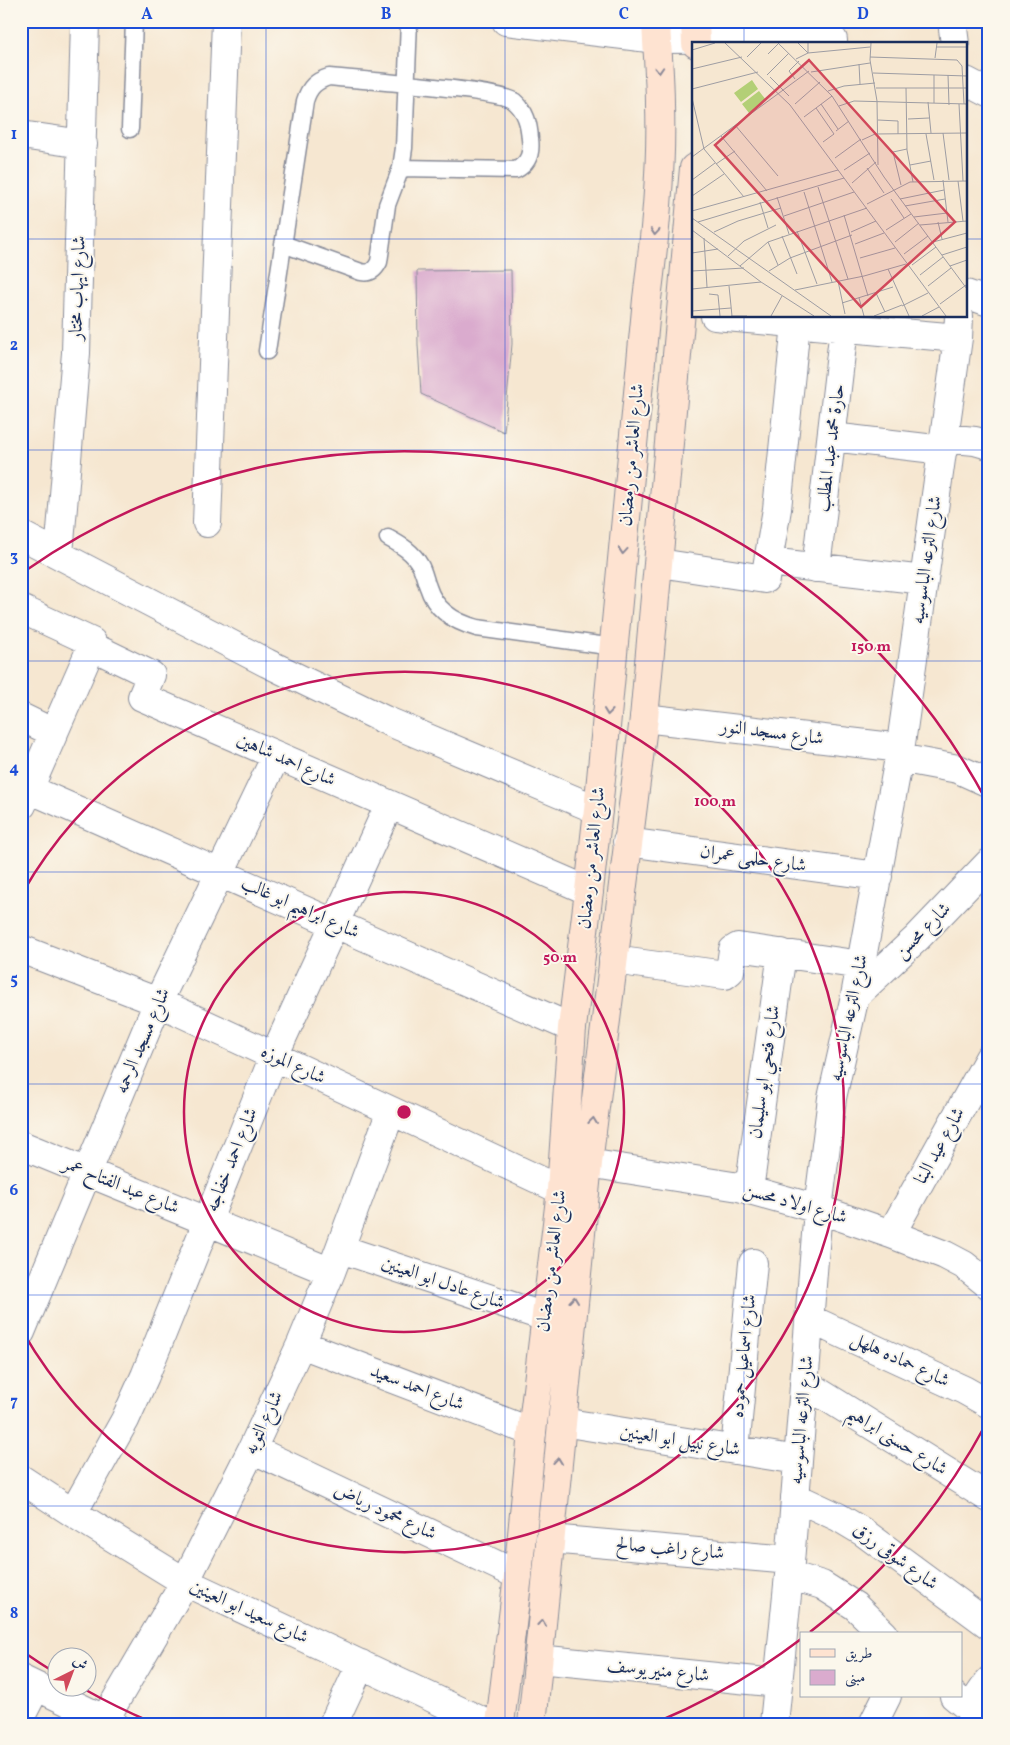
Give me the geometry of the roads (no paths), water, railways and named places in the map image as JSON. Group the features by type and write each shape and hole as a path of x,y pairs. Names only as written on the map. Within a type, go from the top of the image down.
{"main road":[{"name":"شارع العاشر من رمضان","path":"500,1724 560,1190 572,1028 590,891 647,299 655,235 660,106 657,30"},
{"name":"شارع العاشر من رمضان","path":"532,1724 588,1163 644,718 658,563 687,314 692,218"},
{"path":"617,618 653,626"}],"street":[{"name":"شارع ايهاب مختار","path":"58,554 76,353 85,21"},
{"path":"207,523 226,21"},
{"path":"506,21 657,30 695,35 830,38 833,35"},
{"path":"952,21 955,42"},
{"path":"968,82 989,92"},
{"path":"21,135 83,144"},
{"path":"968,295 989,302"},
{"path":"736,318 844,328 958,327"},
{"path":"658,563 761,580 765,579 782,466 796,324"},
{"name":"شارع الترعه الباسوسيه","path":"774,1724 790,1568 818,1209 832,1098 855,996 900,753 944,444 958,327"},
{"name":"حارة محمد عبد المطلب","path":"816,568 844,328"},
{"path":"832,436 944,444 976,441 989,445"},
{"path":"21,536 266,663 385,720 598,810"},
{"path":"769,562 924,580"},
{"name":"شارع احمد شاهين","path":"21,608 92,642 92,646 150,675 142,697 590,891"},
{"path":"25,797 92,646"},
{"path":"21,717 54,733"},
{"name":"شارع مسجد النور","path":"644,718 900,753 958,769 989,784"},
{"name":"شارع مسجد الرحمه","path":"21,1332 158,1002 276,756"},
{"name":"شارع ابراهيم ابو غالب","path":"25,797 220,873 572,1028"},
{"name":"شارع احمد خفاجه","path":"73,1513 125,1420 145,1376 274,1056 389,805"},
{"name":"شارع حلمى عمران","path":"627,842 878,876"},
{"name":"شارع محسن","path":"855,996 917,938 989,863"},
{"path":"613,960 725,975 730,971 733,950 738,947 861,965"},
{"name":"شارع فتحي ابو سليمان","path":"749,1190 782,954"},
{"name":"شارع الموزه","path":"24,958 158,1002 560,1190"},
{"name":"شارع عيد البنا","path":"891,1234 989,1058"},
{"name":"شارع التوبه","path":"110,1722 252,1449 301,1344 336,1260 391,1111"},
{"name":"شارع عبد الفتاح عمر","path":"21,1145 208,1221 336,1260"},
{"name":"شارع اولاد محسن","path":"588,1163 749,1190 818,1209 945,1255 986,1275"},
{"name":"شارع عادل ابو العينين","path":"336,1260 545,1317"},
{"name":"شارع اسماعيل حموده","path":"735,1450 754,1263"},
{"name":"شارع حماده هلهل","path":"810,1319 964,1390 989,1404"},
{"name":"شارع احمد سعيد","path":"301,1344 532,1432"},
{"name":"شارع حسنى ابراهيم","path":"804,1384 989,1498"},
{"name":"شارع نبيل ابو العينين","path":"562,1422 798,1460"},
{"name":"شارع محمود رياض","path":"252,1449 518,1575"},
{"name":"شارع سعيد ابو العينين","path":"21,1479 184,1582 488,1724"},
{"name":"شارع شوقى رزق","path":"795,1497 838,1517 863,1532 989,1625"},
{"name":"شارع راغب صالح","path":"550,1539 790,1568 855,1606 882,1632"},
{"name":"شارع منير يوسف","path":"538,1658 778,1684"},
{"path":"333,1724 361,1664"},
{"path":"970,1710 989,1682"},
{"path":"21,1716 29,1683 110,1722"},
{"path":"872,1724 886,1698"}],"lane":[{"path":"130,129 134,21"},
{"path":"284,244 361,272 367,273 376,268 379,262 387,205 401,168 404,148 409,21"},
{"path":"267,351 305,101 312,86 320,80 329,77 506,96 514,101 525,114 528,122 531,147 530,156 526,163 516,170 401,168"},
{"path":"388,538 404,546 413,555 420,565 432,597 438,606 458,621 477,628 614,647"}]}
